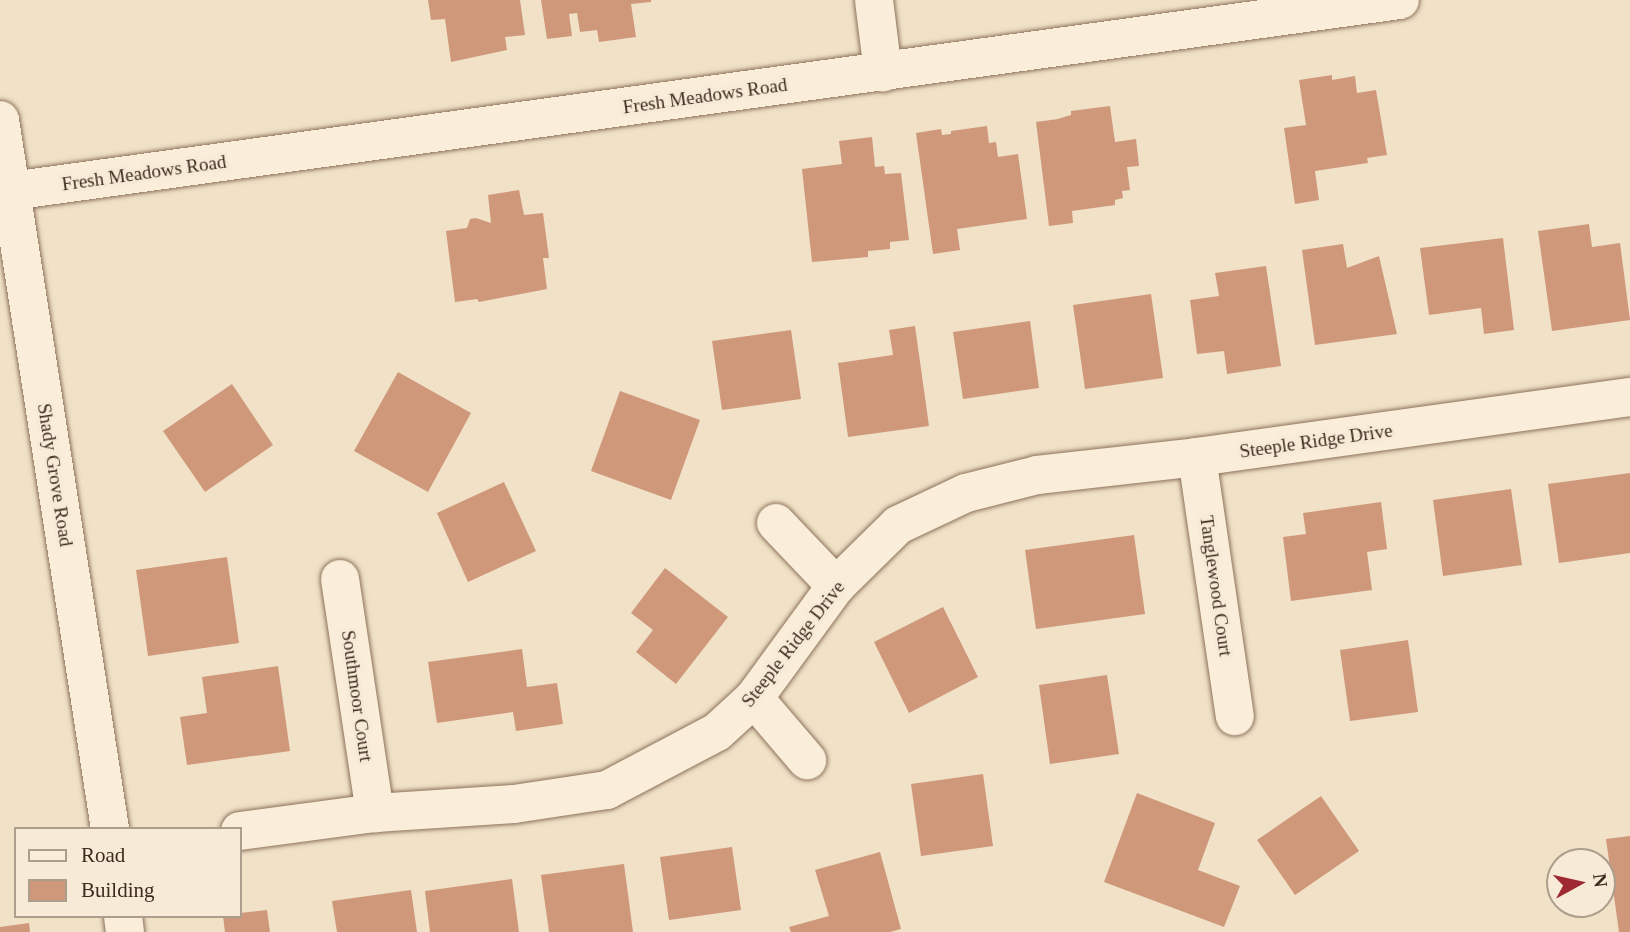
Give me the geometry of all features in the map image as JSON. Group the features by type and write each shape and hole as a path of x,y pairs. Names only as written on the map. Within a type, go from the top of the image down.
{"street":[{"path":"874,0 883,72"},
{"name":"Fresh Meadows Road","path":"10,191 883,72 1357,3 1400,0"},
{"name":"Shady Grove Road","path":"0,120 110,827"},
{"name":"Steeple Ridge Drive","path":"242,831 375,813 514,804 607,790 717,732 754,698 836,586 898,525 966,493 1037,475 1197,457 1630,397"},
{"name":"Tanglewood Court","path":"1197,457 1235,716"},
{"path":"776,523 836,586"},
{"name":"Southmoor Court","path":"340,579 375,813"},
{"path":"754,698 807,760"}],"building":[{"path":"428,0 520,0 525,35 505,37 507,50 451,62 445,19 431,20"},
{"path":"541,0 651,2 631,4 636,37 599,42 597,30 580,32 577,13 569,14 572,36 547,39"},
{"path":"1332,75 1332,80 1355,76 1357,93 1376,90 1387,155 1367,158 1368,163 1315,171 1319,200 1295,204 1284,128 1306,125 1299,80"},
{"path":"1110,106 1115,142 1136,139 1139,166 1127,167 1130,190 1122,191 1123,198 1115,200 1115,205 1072,211 1073,223 1049,226 1036,122 1071,115 1071,111"},
{"path":"987,126 989,143 996,142 998,157 1018,154 1027,219 957,229 960,250 933,254 916,133 941,129 942,135 951,134 951,131"},
{"path":"872,137 875,167 884,166 885,174 901,173 909,240 890,242 890,249 868,251 868,257 812,262 802,169 842,164 839,141"},
{"path":"519,190 524,215 543,213 549,258 543,258 547,289 479,302 477,299 455,302 446,231 467,228 470,219 476,218 491,223 488,195"},
{"path":"1589,224 1592,247 1620,243 1630,320 1552,331 1538,231"},
{"path":"1503,238 1514,330 1484,334 1481,308 1429,315 1420,248"},
{"path":"1343,244 1347,268 1379,256 1397,334 1315,345 1302,250"},
{"path":"1266,266 1281,366 1227,374 1224,351 1197,354 1190,300 1219,296 1215,273"},
{"path":"1151,294 1163,378 1085,389 1073,305"},
{"path":"1030,321 1039,388 963,399 953,332"},
{"path":"915,326 929,426 848,437 838,363 893,355 889,330"},
{"path":"791,330 801,399 722,410 712,341"},
{"path":"398,372 471,413 428,492 354,451"},
{"path":"232,384 273,445 205,492 163,431"},
{"path":"620,391 700,420 671,500 591,471"},
{"path":"1630,473 1630,553 1559,563 1548,484"},
{"path":"504,482 536,551 468,582 437,513"},
{"path":"1511,489 1522,565 1443,576 1433,500"},
{"path":"1381,502 1387,549 1367,552 1372,590 1291,601 1283,537 1306,534 1303,513"},
{"path":"1134,535 1145,614 1036,629 1025,550"},
{"path":"227,557 239,643 148,656 136,570"},
{"path":"665,568 728,617 676,684 636,652 653,630 631,613"},
{"path":"943,607 978,677 909,713 874,642"},
{"path":"1408,640 1418,712 1350,721 1340,650"},
{"path":"522,649 527,687 557,683 563,724 516,731 513,712 437,723 428,662"},
{"path":"278,666 290,751 187,765 180,717 207,713 202,677"},
{"path":"1107,675 1119,754 1050,764 1039,685"},
{"path":"983,774 993,846 921,856 911,784"},
{"path":"1137,793 1215,823 1198,870 1240,886 1224,927 1104,882"},
{"path":"1321,796 1359,851 1295,895 1257,840"},
{"path":"1630,836 1630,932 1619,932 1616,911 1616,848 1607,848 1606,839"},
{"path":"732,847 741,910 669,920 660,857"},
{"path":"880,852 901,929 890,932 791,932 789,927 829,916 815,870"},
{"path":"624,864 633,932 549,932 541,875"},
{"path":"512,879 519,932 430,932 425,891"},
{"path":"411,890 417,932 337,932 332,901"},
{"path":"267,910 270,932 225,932 223,918 242,918 242,913"},
{"path":"29,923 30,932 0,932 0,927"}]}
